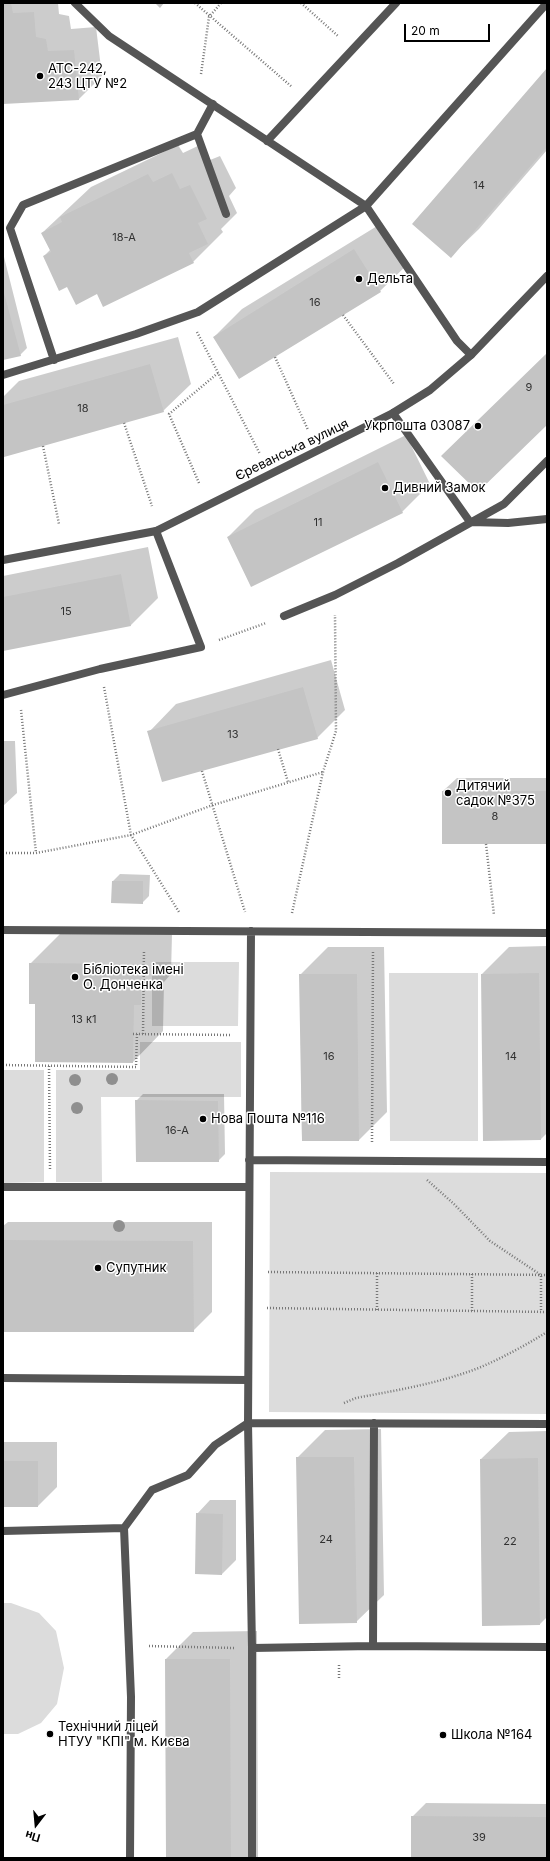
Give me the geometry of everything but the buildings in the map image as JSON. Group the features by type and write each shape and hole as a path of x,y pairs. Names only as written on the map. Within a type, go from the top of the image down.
{"street":[{"path":"75,3 110,36 366,206 457,340 471,355"},
{"path":"267,141 396,3"},
{"path":"3,376 136,334 198,312 366,206 547,3"},
{"path":"54,360 10,228 24,205 197,134 212,104"},
{"path":"197,134 226,214"},
{"name":"Єреванська вулиця","path":"3,560 156,531 393,413 430,390 471,355 547,276"},
{"path":"393,413 470,522"},
{"path":"284,616 334,595 398,563 504,504 547,461"},
{"path":"470,522 508,523 547,520"},
{"path":"3,695 100,670 201,647 156,531"},
{"path":"3,930 547,933"},
{"path":"251,931 248,1423 252,1648 252,1858"},
{"path":"249,1160 547,1162"},
{"path":"3,1187 249,1186"},
{"path":"3,1378 248,1380"},
{"path":"130,1858 131,1697 124,1528 152,1490 188,1475 215,1446 248,1423 547,1424"},
{"path":"373,1646 374,1423"},
{"path":"3,1531 124,1528"},
{"path":"252,1648 373,1646 547,1648"}],"path":[{"path":"195,3 209,17 307,98"},
{"path":"198,95 209,17 221,3"},
{"path":"301,3 353,50"},
{"path":"189,315 260,454"},
{"path":"343,315 394,384"},
{"path":"276,357 308,430"},
{"path":"199,483 169,414 218,373"},
{"path":"124,423 152,506"},
{"path":"43,446 59,524"},
{"path":"288,932 323,772 336,731 334,595"},
{"path":"201,647 284,616"},
{"path":"100,670 131,835 190,931"},
{"path":"19,691 36,853"},
{"path":"278,749 288,782"},
{"path":"202,771 251,931"},
{"path":"3,853 36,853 131,835 213,805 323,772"},
{"path":"486,844 496,933"},
{"path":"143,1034 144,931"},
{"path":"372,1161 373,932"},
{"path":"3,1065 136,1067 135,1034 250,1035"},
{"path":"49,1066 50,1187"},
{"path":"426,1180 455,1205 490,1241 541,1275"},
{"path":"249,1272 547,1275"},
{"path":"377,1273 377,1310"},
{"path":"472,1274 472,1311"},
{"path":"541,1275 541,1312"},
{"path":"248,1308 547,1312"},
{"path":"343,1404 356,1398 441,1379 481,1367 511,1353 547,1332"},
{"path":"129,1646 252,1648"}],"shaded area":[{"path":"152,962 239,962 238,1026 152,1026"},
{"path":"389,973 478,973 478,1141 390,1141"},
{"path":"140,1042 241,1042 241,1097 101,1097 102,1182 56,1182 56,1070 140,1070"},
{"path":"3,1070 44,1070 44,1182 3,1183"},
{"path":"270,1172 547,1173 547,1414 269,1412"},
{"path":"3,1603 11,1603 39,1613 56,1631 64,1668 57,1704 41,1723 18,1734 3,1734"}],"place":[{"name":"АТС-242, 243 ЦТУ №2","path":"40,76"},
{"name":"Дельта","path":"359,279"},
{"name":"Укрпошта 03087","path":"478,426"},
{"name":"Дивний Замок","path":"385,488"},
{"name":"Дитячий садок №375","path":"448,793"},
{"name":"Бібліотека імені О. Донченка","path":"75,977"},
{"name":"Нова Пошта №116","path":"203,1119"},
{"name":"Супутник","path":"98,1268"},
{"name":"Технічний ліцей НТУУ \"КПІ\" м. Києва","path":"50,1734"},
{"name":"Школа №164","path":"443,1735"}]}
